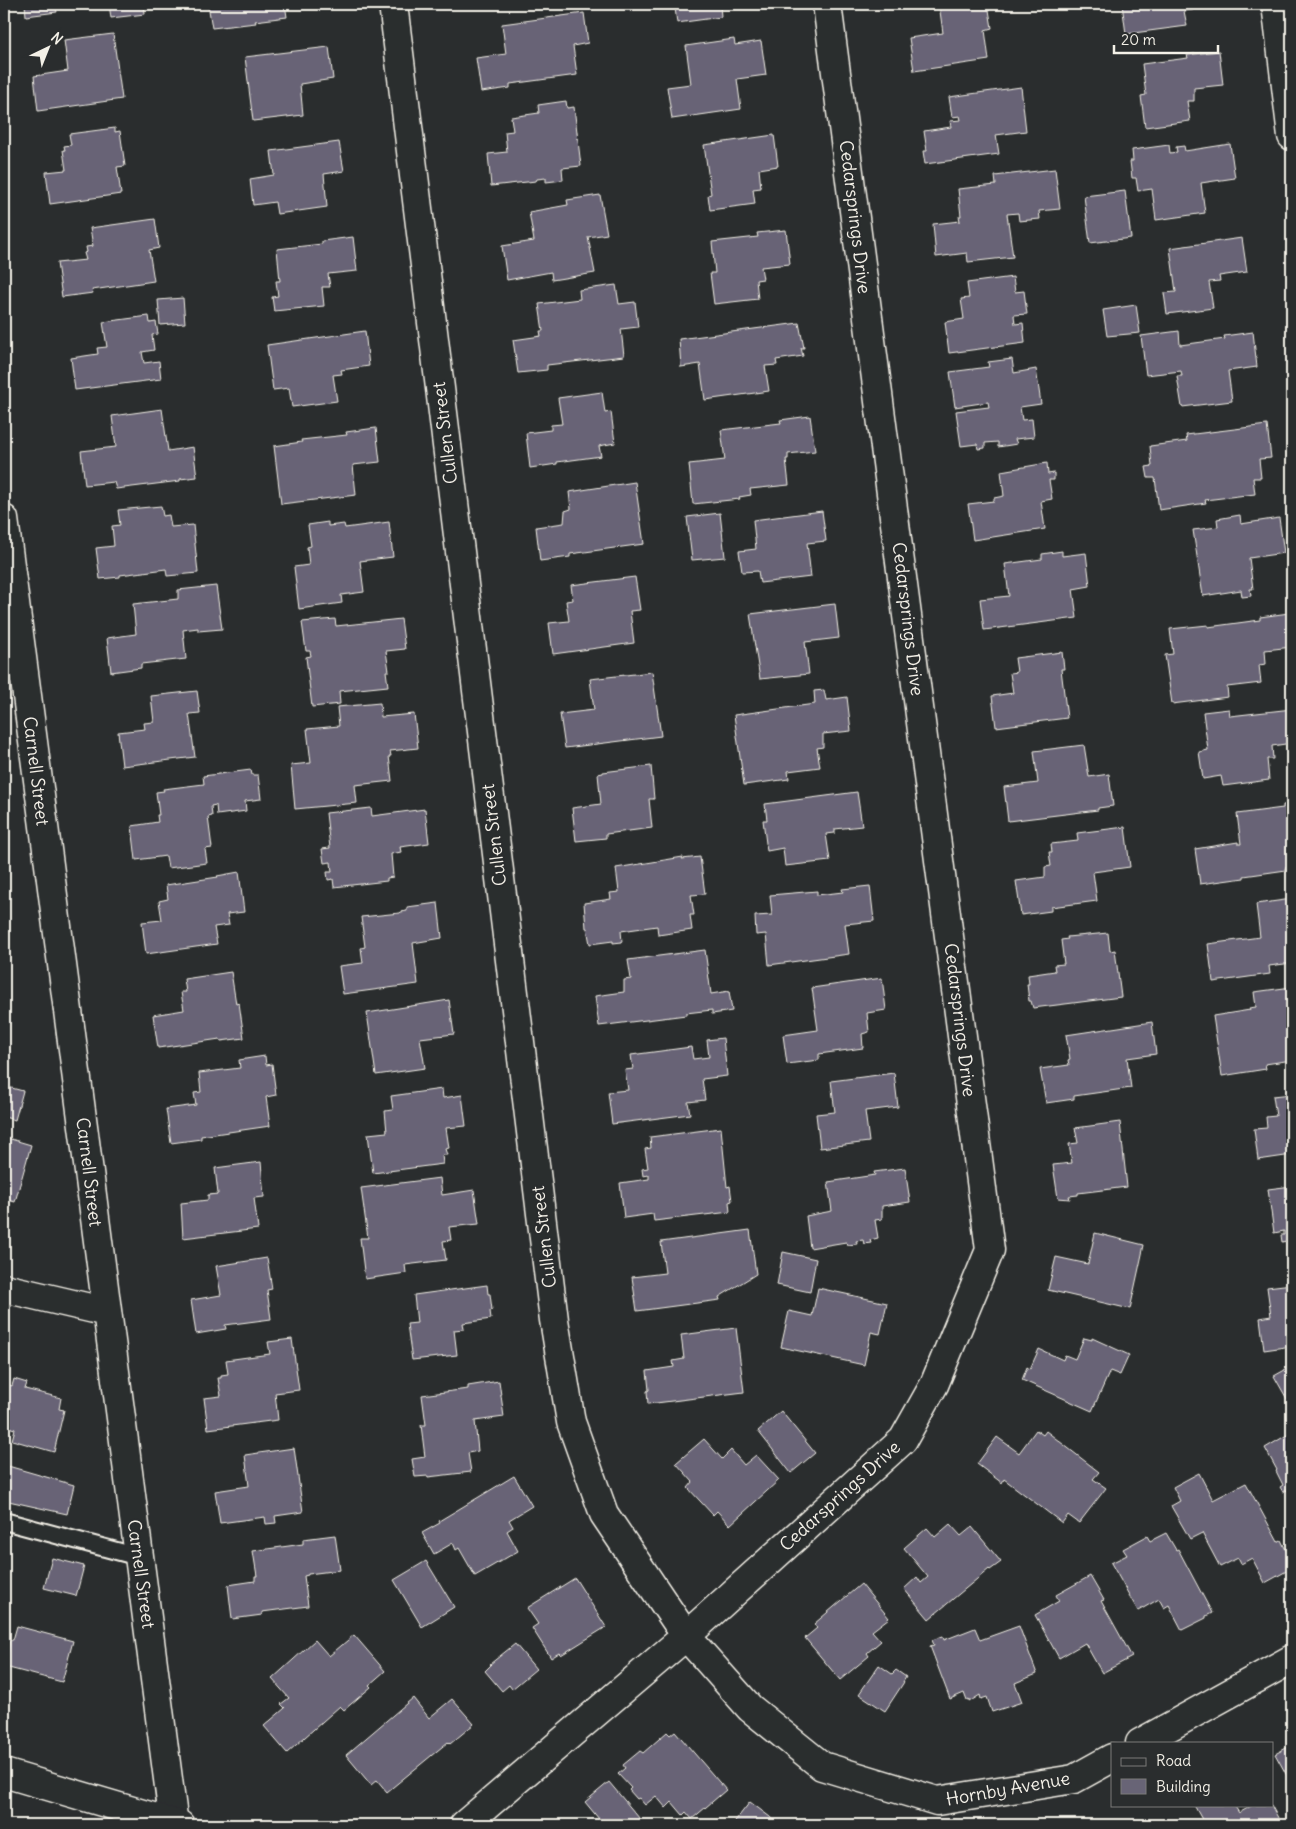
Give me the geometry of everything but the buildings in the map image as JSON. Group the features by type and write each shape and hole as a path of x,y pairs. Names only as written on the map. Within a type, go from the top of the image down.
{"street":[{"name":"Cullen Street","path":"393,4 554,1320 570,1422 604,1514 686,1636"},
{"name":"Cedarsprings Drive","path":"464,1825 686,1636 902,1440 934,1385 990,1250 827,4"},
{"path":"1276,4 1292,136"},
{"name":"Carnell Street","path":"4,519 139,1557 176,1824"},
{"path":"4,1288 107,1312"},
{"name":"Hornby Avenue","path":"686,1636 750,1708 822,1766 937,1801 1074,1779 1111,1759"},
{"path":"1142,1742 1292,1659"},
{"path":"4,1773 176,1824"}],"lane":[{"path":"4,1522 139,1557"}]}
